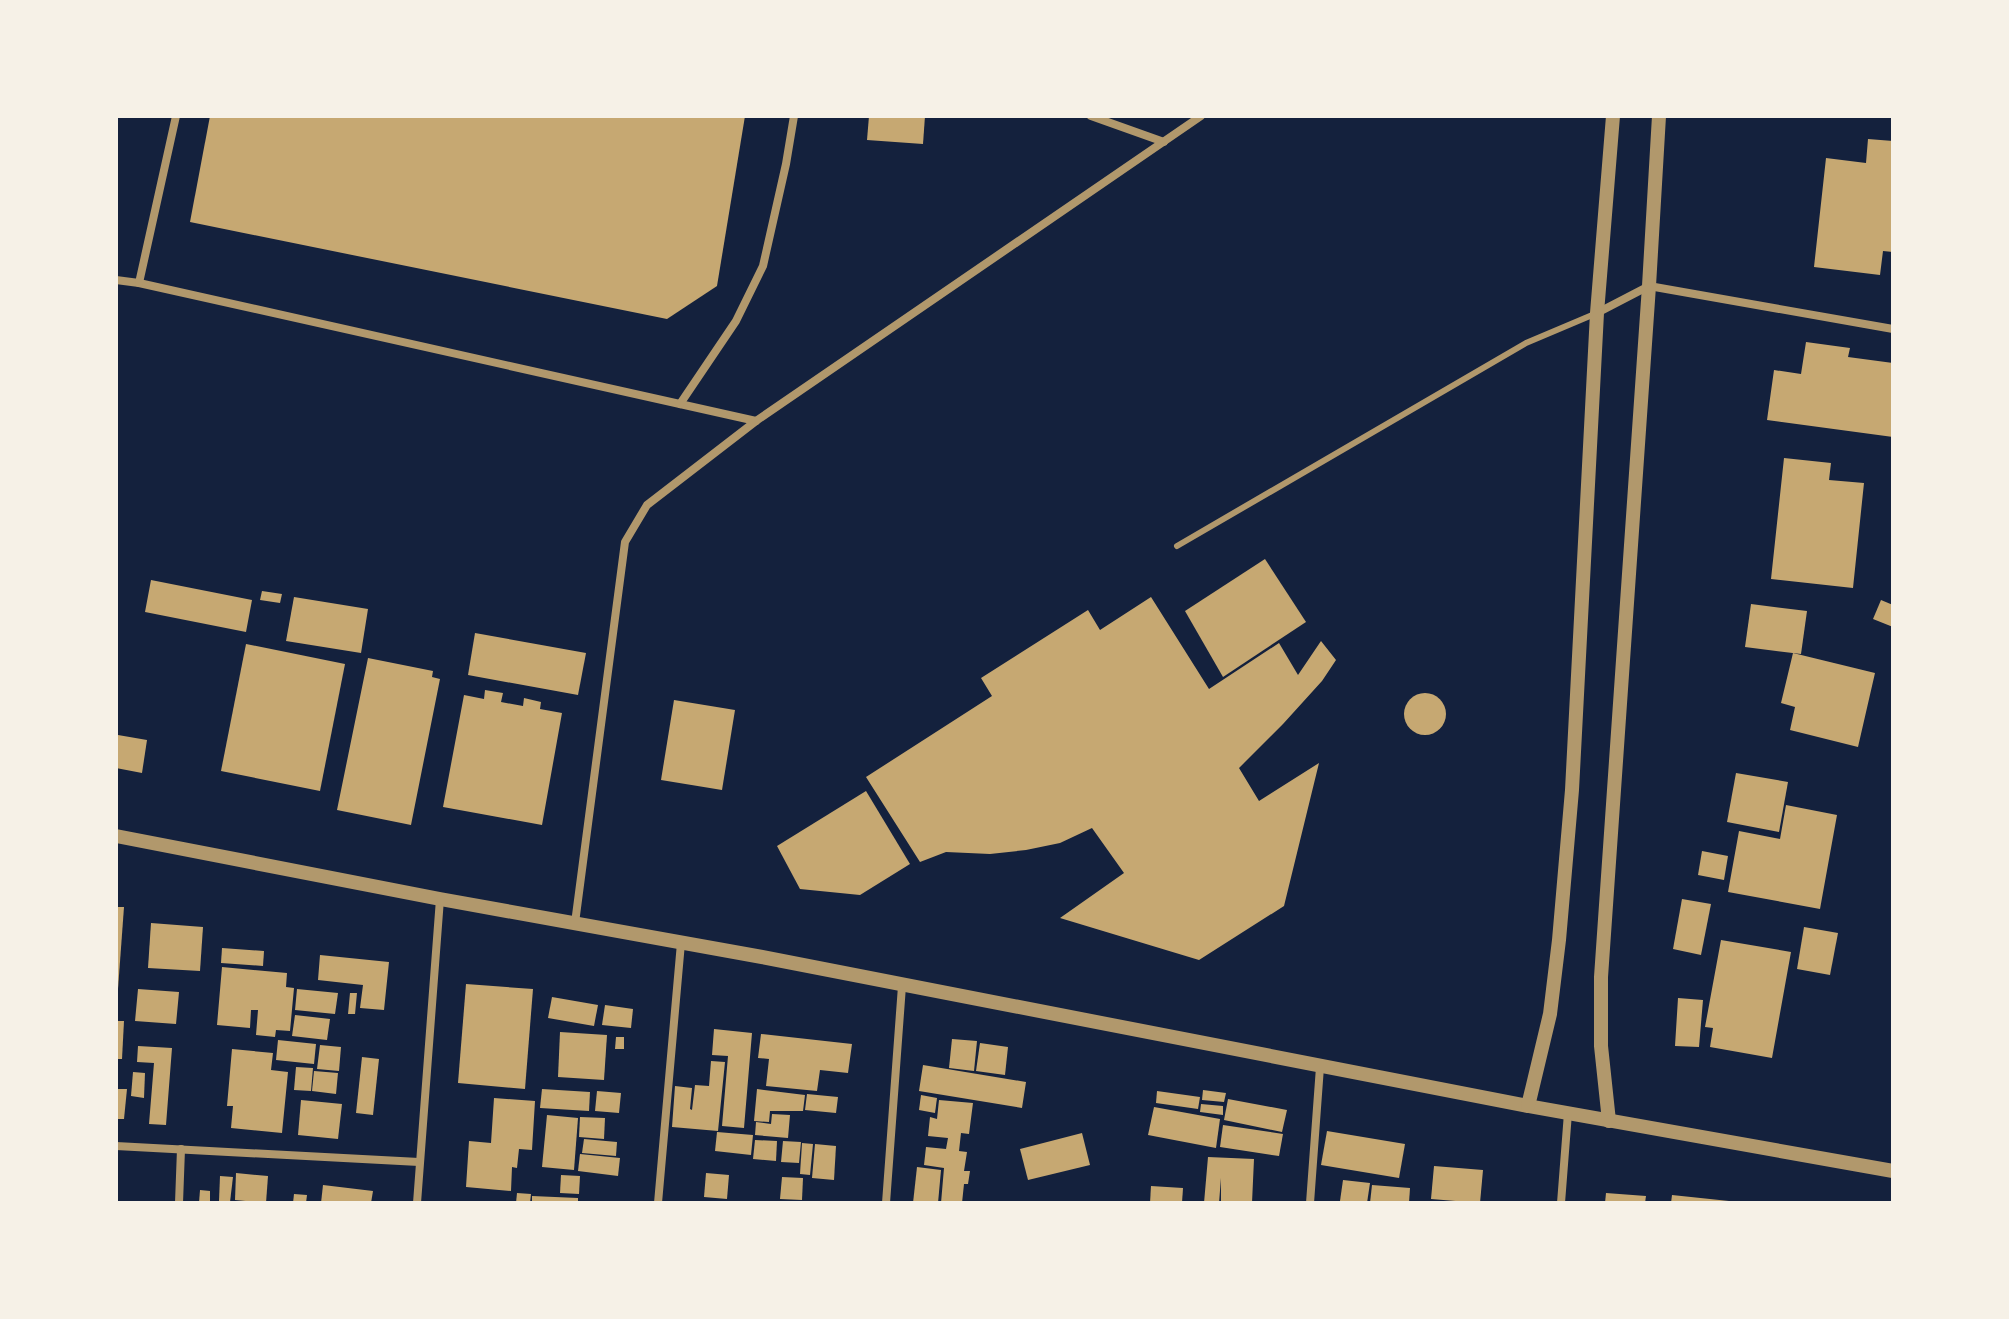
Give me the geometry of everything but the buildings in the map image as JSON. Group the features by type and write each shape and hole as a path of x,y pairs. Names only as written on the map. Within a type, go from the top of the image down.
{"street":[{"path":"139,283 176,116"},
{"path":"680,404 736,321 763,266 794,116"},
{"path":"1091,116 1164,142"},
{"path":"575,923 625,542 647,505 756,421 1201,116"},
{"path":"1528,1106 1550,1014 1561,925 1572,790 1597,313 1613,116"},
{"path":"1609,1121 1601,1046 1601,977 1659,116"},
{"path":"116,280 756,421"},
{"path":"1597,313 1649,286 1893,329"},
{"path":"116,836 762,957 1320,1067 1893,1171"},
{"path":"417,1203 440,899"},
{"path":"658,1203 681,943"},
{"path":"886,1203 902,986"},
{"path":"1310,1203 1320,1067"},
{"path":"1561,1203 1568,1113"},
{"path":"116,1146 419,1162"},
{"path":"179,1203 181,1149"}],"lane":[{"path":"1177,546 1526,343 1597,313"}]}
